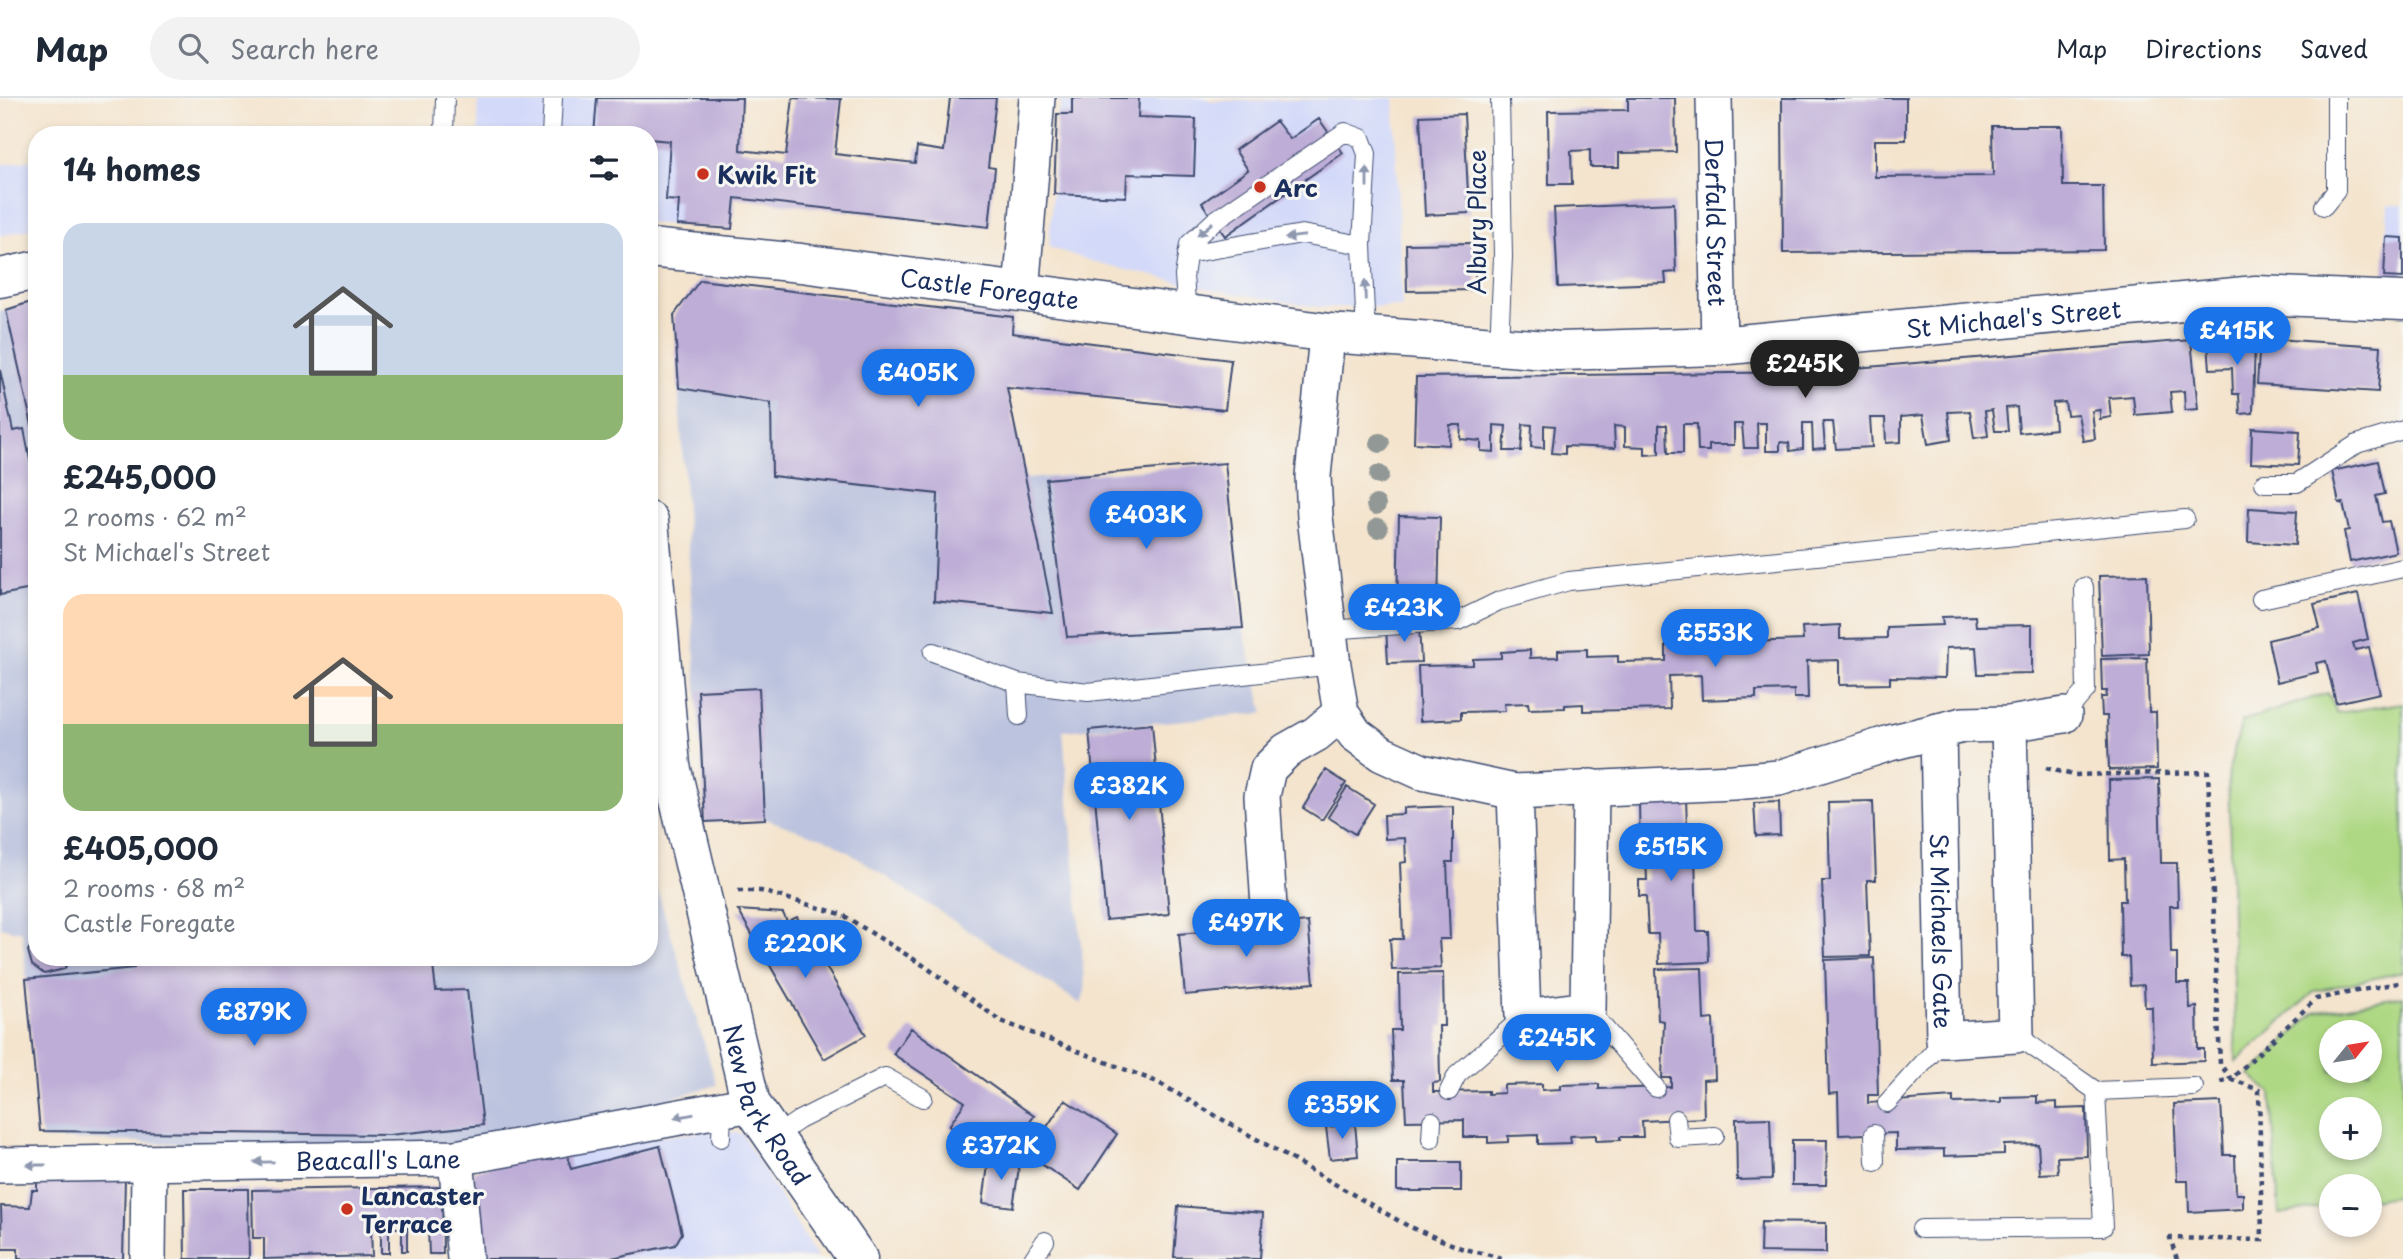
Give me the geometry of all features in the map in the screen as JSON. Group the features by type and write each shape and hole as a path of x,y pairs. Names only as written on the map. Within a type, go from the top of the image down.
{"main road":[{"name":"Castle Foregate","path":"658,247 801,263 1348,335"},
{"path":"0,278 28,272"},
{"name":"St Michael's Street","path":"1348,335 1559,351 1718,345 2256,295 2403,301"},
{"name":"New Park Road","path":"658,706 661,767 698,890 731,1117 774,1137 858,1259"}],"street":[{"path":"1021,292 1037,98"},
{"name":"Derfald Street","path":"1714,98 1718,345"},
{"path":"1348,335 1325,346 1313,475 1328,630 1340,713 1354,734 1382,754 1422,772 1515,792 1779,778 1964,725 2009,724 2064,715"},
{"path":"1269,907 1262,796 1268,769 1286,751 1316,734 1340,713"},
{"path":"2009,724 2016,1035"},
{"name":"St Michaels Gate","path":"1938,731 1944,1040 2016,1035"},
{"path":"1515,792 1523,1017 1588,1009 1591,787"},
{"name":"Beacall's Lane","path":"0,1166 456,1158 731,1117"},
{"path":"456,1158 465,1259"},
{"path":"148,1259 149,1165"}],"lane":[{"path":"444,126 445,98"},
{"path":"551,126 553,98"},
{"name":"Albury Place","path":"1499,345 1503,257 1500,98"},
{"path":"2324,205 2336,191 2336,98"},
{"path":"1187,314 1184,276 1189,244 1214,221 1345,132 1361,138 1367,155 1362,244 1348,335"},
{"path":"1187,254 1302,234 1362,244"},
{"path":"2264,484 2297,482 2357,444 2403,430"},
{"path":"1328,630 1458,621 1499,601 1569,581 2185,519"},
{"path":"2261,599 2403,568"},
{"path":"2064,715 2086,690 2084,587"},
{"path":"933,652 1017,683 1088,692 1333,665"},
{"path":"1017,683 1019,716"},
{"path":"1588,1009 1656,1088"},
{"path":"1449,1091 1457,1075 1523,1017"},
{"path":"2016,1035 2096,1091 2194,1087"},
{"path":"1887,1103 1944,1040"},
{"path":"774,1137 799,1120 884,1077 923,1098"},
{"path":"1921,1230 2104,1227 2096,1091"},
{"path":"1676,1119 1678,1138 1715,1136"},
{"path":"1431,1139 1432,1121"},
{"path":"1874,1134 1875,1162"},
{"path":"1033,1259 1045,1241"}],"path":[{"path":"2010,758 2073,775 2208,772 2220,1064 2231,1079 2259,1090 2262,1240 2170,1238 2177,1259"},
{"path":"698,890 761,891 841,914 923,965 1001,1021 1157,1082 1408,1226 1461,1248 1506,1259"},
{"path":"2231,1079 2316,999 2403,982"},
{"path":"2395,1259 2403,1258"}],"shaded area":[{"name":"Kwik Fit","path":"478,98 742,98 732,229 658,224 658,126 478,126"},
{"path":"1056,98 1206,98 1211,101 1394,98 1402,307 1318,307 1215,290 1100,264 1049,247 1057,114 1062,106"},
{"path":"28,160 28,229 0,236 0,165"},
{"path":"2388,204 2403,205 2403,278 2384,277"},
{"path":"700,280 1013,317 1007,388 1026,479 1225,463 1243,628 1264,713 1063,731 1085,991 1081,1004 831,841 765,819 705,822 674,315"},
{"path":"28,303 28,966 658,966 658,892 717,1085 475,1153 42,1139 22,932 0,927 0,311"},
{"path":"719,1130 742,1134 817,1258 478,1259 546,1150"}],"green space":[{"path":"2328,693 2337,713 2403,703 2403,972 2315,991 2236,1062 2228,773 2242,721"},
{"path":"2403,996 2403,1195 2382,1198 2382,1174 2319,1174 2319,1208 2279,1214 2271,1093 2250,1075 2315,1012"}],"building":[{"path":"597,98 742,98 740,150 786,155 793,98 841,99 835,154 915,163 917,147 944,151 950,98 996,98 988,167 995,168 989,227 735,198 732,229 677,225 679,201 666,200 670,141 658,140 658,126 595,126"},
{"path":"1072,98 1139,98 1138,117 1196,119 1194,176 1127,174 1126,197 1054,194 1057,114 1072,114"},
{"path":"1628,98 1675,98 1676,152 1619,153 1619,167 1590,167 1590,150 1571,151 1572,184 1549,184 1548,111 1628,110"},
{"path":"1782,98 1906,98 1906,140 1875,140 1875,177 1993,176 1992,126 2062,126 2063,186 2103,186 2104,250 1783,253"},
{"path":"1464,114 1469,213 1425,215 1420,116"},
{"name":"Arc","path":"1319,119 1343,153 1225,236 1202,203 1248,170 1235,150 1276,121 1290,139"},
{"path":"1674,203 1676,272 1665,273 1666,283 1558,287 1554,208"},
{"path":"2386,237 2403,238 2403,278 2384,277"},
{"path":"1474,243 1476,290 1407,291 1406,244"},
{"path":"700,280 1013,317 1012,333 1231,360 1225,410 1007,388 1053,613 934,601 938,494 772,476 771,403 679,388 674,315"},
{"path":"28,303 28,408 6,310"},
{"path":"2255,336 2253,413 2240,414 2239,394 2233,394 2232,368 2210,369 2208,343"},
{"path":"2260,338 2381,346 2378,392 2257,384"},
{"path":"2191,340 2198,409 2185,410 2184,391 2170,392 2172,412 2135,415 2133,396 2109,398 2111,417 2100,419 2100,410 2092,411 2095,439 2083,441 2078,414 2067,415 2065,402 2053,403 2055,429 2019,433 2017,407 2006,408 2008,431 1995,431 1992,410 1985,411 1988,436 1974,438 1970,411 1948,412 1951,440 1928,444 1923,415 1901,417 1901,442 1886,443 1885,418 1870,418 1872,447 1836,449 1833,422 1823,422 1825,448 1813,449 1812,423 1803,423 1803,449 1790,451 1789,443 1780,442 1780,451 1766,451 1766,423 1757,423 1758,448 1744,448 1742,424 1734,424 1734,445 1709,445 1709,451 1698,451 1697,424 1683,424 1683,453 1668,453 1667,425 1659,425 1659,454 1645,455 1645,447 1625,446 1625,427 1614,426 1615,448 1565,446 1565,454 1552,453 1555,426 1544,425 1544,448 1531,447 1532,425 1523,424 1521,451 1504,451 1506,426 1494,425 1494,452 1481,451 1481,441 1460,439 1461,425 1450,425 1449,445 1414,443 1416,377 1807,372"},
{"path":"0,370 13,431 24,429 28,449 28,590 0,595"},
{"path":"2252,428 2300,431 2298,465 2251,463"},
{"path":"2378,461 2385,494 2376,496 2382,522 2389,521 2396,552 2350,562 2344,531 2349,530 2343,503 2339,503 2332,471"},
{"path":"1225,463 1243,628 1067,637 1046,479"},
{"path":"2249,508 2297,511 2295,545 2248,542"},
{"path":"1399,516 1440,517 1438,607 1397,606"},
{"path":"2147,575 2149,654 2102,656 2099,576"},
{"path":"2358,594 2368,639 2353,643 2355,650 2369,647 2380,693 2336,703 2326,661 2316,663 2318,672 2277,682 2268,640 2320,628 2314,604"},
{"path":"1975,616 1976,626 2032,625 2032,673 1978,674 1976,647 1946,648 1945,678 1890,677 1890,684 1839,685 1839,660 1807,661 1808,698 1794,698 1794,690 1756,691 1756,698 1702,700 1701,675 1669,676 1670,709 1583,711 1583,704 1565,705 1565,708 1529,709 1528,703 1504,704 1505,711 1461,712 1461,719 1420,721 1418,666 1473,665 1473,659 1501,658 1501,652 1530,650 1530,658 1558,657 1558,650 1587,649 1587,657 1618,656 1618,662 1666,661 1666,643 1701,641 1701,651 1750,648 1749,642 1803,640 1802,627 1840,625 1840,639 1887,638 1887,627 1943,625 1942,617"},
{"path":"1419,626 1421,662 1388,663 1386,627"},
{"path":"2147,658 2149,712 2156,712 2157,769 2109,770 2107,716 2102,716 2101,697 2106,697 2107,691 2102,691 2101,659"},
{"path":"759,688 765,819 705,822 698,691"},
{"path":"1152,724 1169,914 1106,920 1089,730"},
{"path":"1326,770 1346,783 1322,820 1303,808"},
{"path":"2159,779 2161,863 2177,863 2178,906 2170,906 2171,953 2177,953 2177,983 2189,983 2190,1008 2197,1007 2198,1049 2204,1049 2204,1061 2153,1063 2152,1007 2145,1007 2144,985 2130,986 2129,957 2121,957 2120,901 2125,901 2124,859 2110,860 2109,780"},
{"path":"1347,787 1374,804 1355,834 1328,817"},
{"path":"1686,799 1688,854 1695,854 1697,931 1708,931 1709,962 1659,964 1658,934 1648,934 1646,896 1639,896 1639,880 1647,880 1646,859 1640,859 1639,801"},
{"path":"1873,801 1876,880 1867,880 1870,956 1825,957 1822,881 1830,881 1828,802"},
{"path":"1779,802 1780,835 1756,836 1754,803"},
{"path":"1453,806 1453,862 1447,862 1450,939 1439,939 1441,968 1392,970 1390,939 1403,939 1400,863 1406,862 1405,838 1385,839 1384,815 1404,814 1404,808"},
{"path":"738,910 783,913 787,922 797,917 866,1035 824,1059"},
{"path":"1308,922 1314,983 1185,995 1179,934"},
{"path":"1874,958 1878,1095 1868,1095 1868,1103 1953,1097 1953,1103 2001,1102 2001,1097 2037,1096 2037,1103 2057,1102 2057,1109 2086,1108 2087,1156 2057,1157 2058,1173 2040,1174 2038,1144 2004,1145 2004,1154 1944,1156 1944,1149 1896,1150 1896,1133 1839,1135 1838,1093 1829,1094 1825,960"},
{"path":"33,966 66,966 64,969 44,974"},
{"path":"433,966 436,991 467,990 483,1125 389,1135 40,1131 26,979 134,968"},
{"path":"1702,968 1704,1020 1713,1019 1715,1079 1703,1080 1704,1118 1642,1121 1643,1137 1596,1141 1596,1135 1570,1136 1571,1143 1538,1144 1538,1135 1508,1136 1508,1142 1488,1143 1488,1137 1464,1137 1464,1120 1406,1121 1404,1080 1393,1080 1391,1030 1400,1030 1399,974 1443,973 1444,1026 1439,1026 1440,1082 1433,1083 1433,1092 1488,1091 1488,1094 1504,1093 1504,1085 1542,1084 1542,1090 1561,1089 1561,1085 1599,1084 1599,1089 1671,1087 1671,1078 1662,1078 1664,1021 1658,1020 1656,969"},
{"path":"911,1028 1034,1116 1010,1151 998,1142 992,1149 985,1142 981,1149 949,1126 965,1102 893,1054"},
{"path":"1065,1100 1117,1134 1080,1190 1028,1155"},
{"path":"2221,1102 2224,1155 2235,1155 2236,1194 2243,1194 2243,1209 2189,1212 2188,1181 2177,1181 2174,1104"},
{"path":"1770,1118 1772,1179 1737,1180 1736,1119"},
{"path":"1355,1124 1358,1156 1330,1159 1326,1127"},
{"path":"1792,1140 1827,1140 1826,1185 1792,1185"},
{"path":"660,1146 682,1233 675,1245 606,1259 478,1259 473,1171 546,1150 548,1160 567,1155 571,1169"},
{"path":"989,1157 1020,1161 1013,1207 983,1203"},
{"path":"1397,1162 1461,1162 1461,1191 1397,1191"},
{"path":"37,1178 125,1178 123,1259 18,1259 18,1249 2,1249 1,1206 30,1207 32,1190 37,1190"},
{"name":"Lancaster Terrace","path":"442,1187 443,1254 429,1254 428,1228 407,1228 407,1251 402,1251 402,1228 389,1228 389,1253 381,1253 381,1229 371,1229 372,1256 264,1259 264,1238 253,1238 252,1190"},
{"path":"184,1189 248,1189 249,1259 185,1259"},
{"path":"1178,1206 1263,1213 1260,1259 1174,1257"},
{"path":"1761,1222 1826,1223 1826,1253 1760,1252"}],"place":[{"name":"Kwik Fit","path":"703,174"},
{"name":"Arc","path":"1260,187"},
{"name":"Lancaster Terrace","path":"347,1209"}]}
